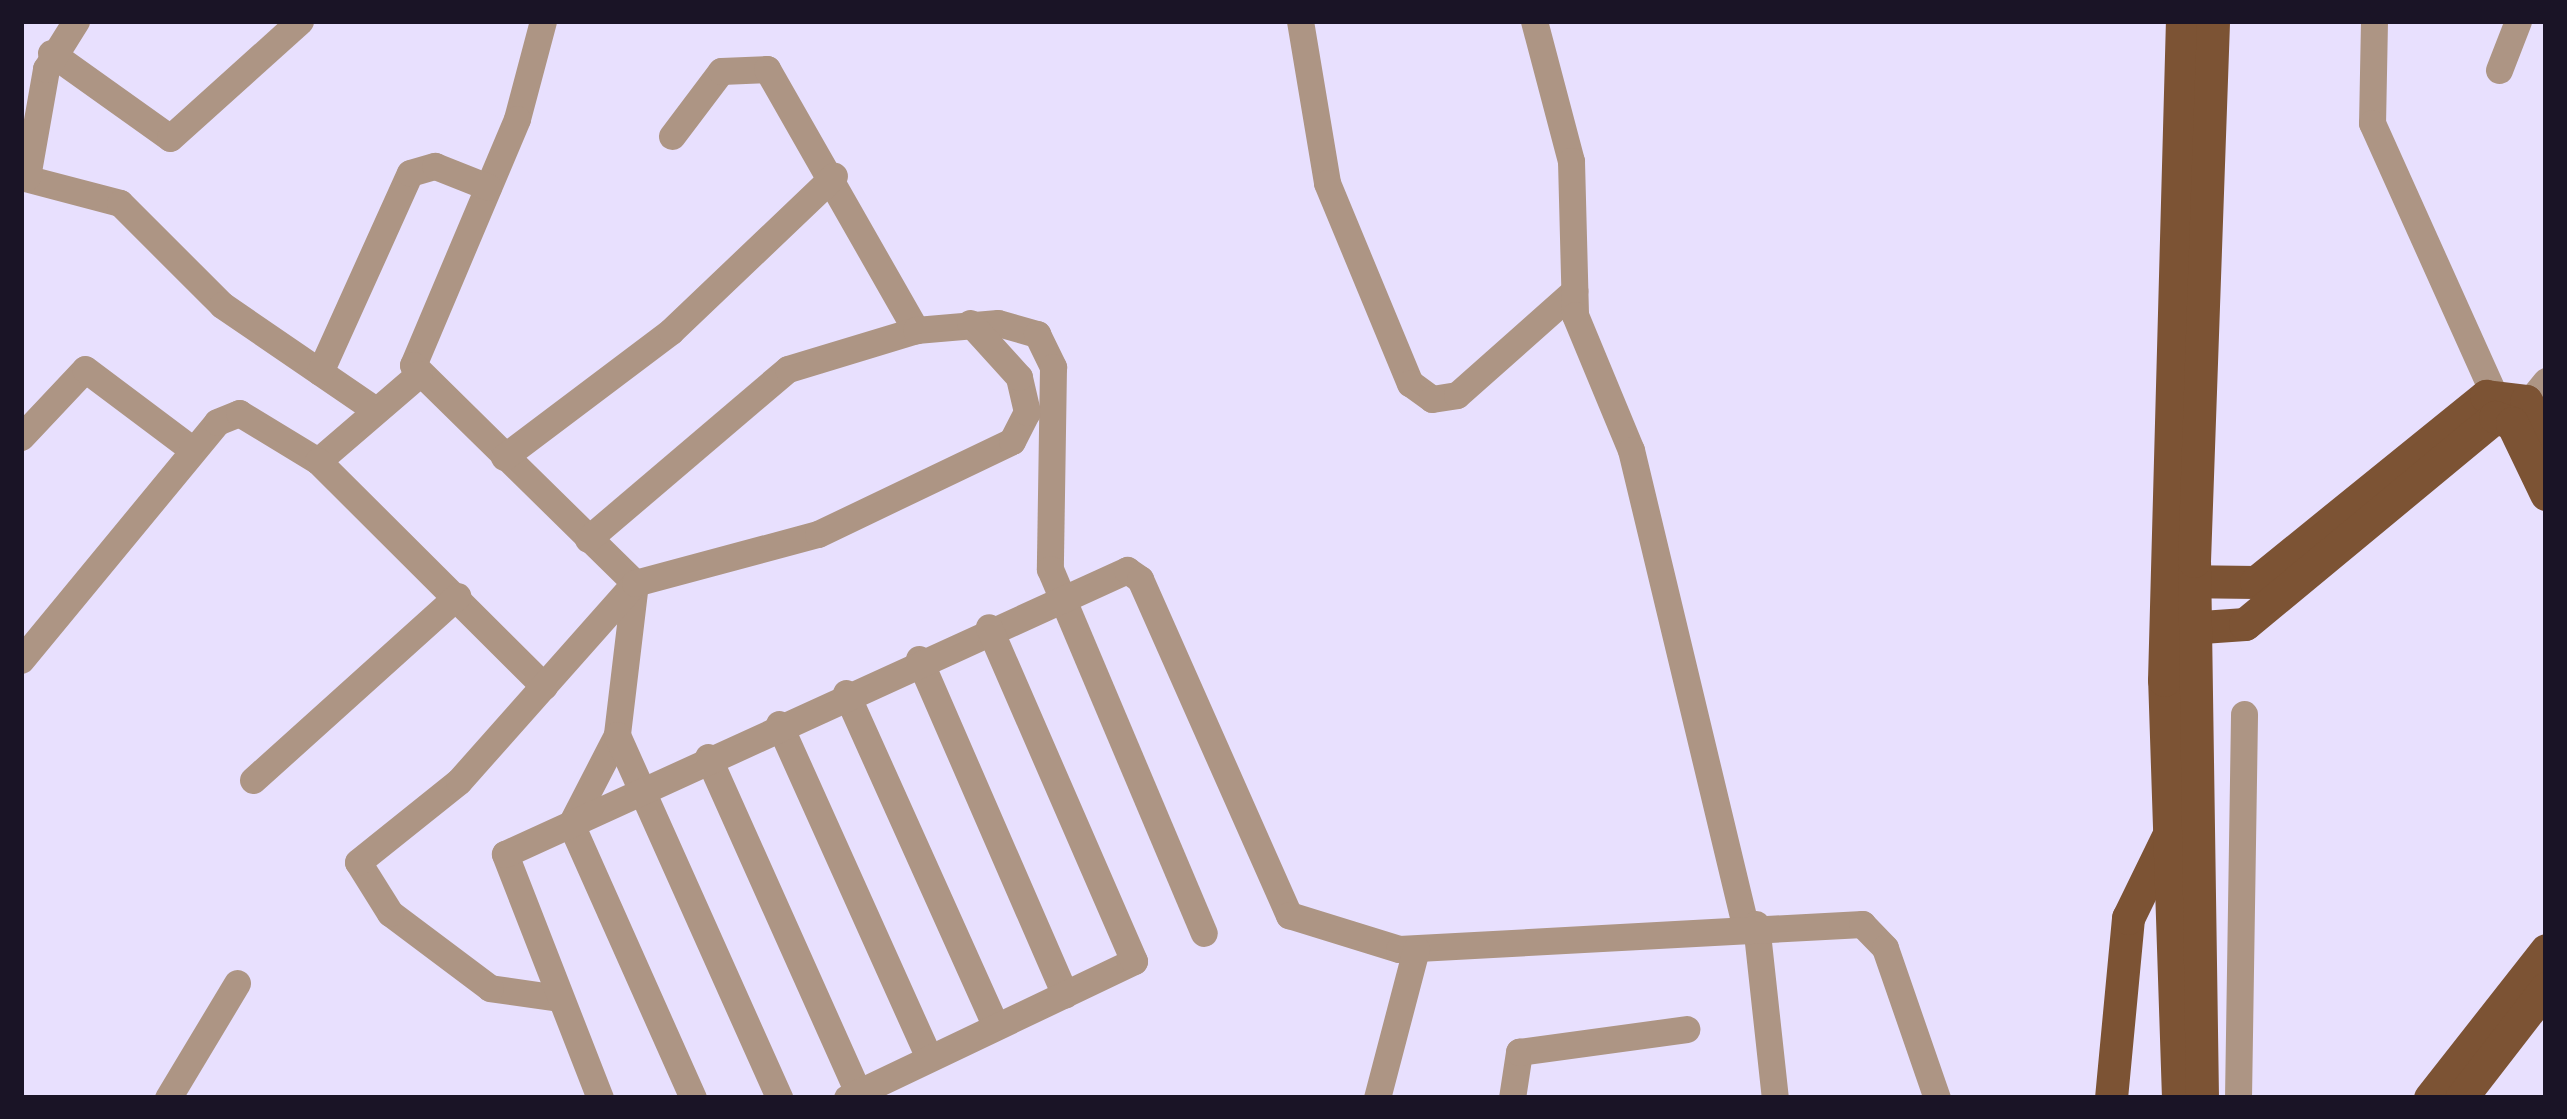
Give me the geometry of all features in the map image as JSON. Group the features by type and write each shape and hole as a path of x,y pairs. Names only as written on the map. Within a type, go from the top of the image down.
{"main road":[{"path":"2182,21 2182,582"},
{"path":"2178,1098 2165,839 2213,21"},
{"path":"2182,582 2256,582 2280,567 2469,403 2517,403 2546,436"},
{"path":"2517,403 2546,494"},
{"path":"2180,630 2245,624 2517,403"},
{"path":"2180,630 2196,811 2202,1098"},
{"path":"2111,1098 2135,896 2165,839 2196,811"},
{"path":"2134,1098 2145,937 2135,896"},
{"path":"2430,1098 2546,950"},
{"path":"2461,1098 2546,988"}],"street":[{"path":"76,21 51,53 30,112 24,177 120,203 222,305 374,409"},
{"path":"51,53 170,138 300,21"},
{"path":"543,21 488,187 412,355 419,374 635,583"},
{"path":"1300,21 1327,183 1410,383 1432,400 1457,394 1574,291"},
{"path":"1534,21 1571,161 1574,291 1587,361 1631,450 1750,924 1775,1098"},
{"path":"2374,21 2372,123 2517,403"},
{"path":"2498,70 2518,21"},
{"path":"672,136 708,82 755,64 777,79 916,330"},
{"path":"320,372 410,173 435,166 488,187"},
{"path":"503,457 671,331 834,176"},
{"path":"559,998 490,988 390,913 358,862 459,781 635,583 818,534 1012,441 1027,412 1019,377 970,323"},
{"path":"588,539 764,384 916,330 970,323 1025,326 1048,349 1058,595 1204,933"},
{"path":"21,437 85,369 194,450"},
{"path":"318,461 419,374"},
{"path":"21,660 194,450 239,413 318,461 544,686"},
{"path":"600,1098 502,857 1117,570 1140,579 1289,915 1416,949 1750,924 1873,928 1937,1098"},
{"path":"571,824 617,735 635,583"},
{"path":"253,780 457,596"},
{"path":"708,757 852,1095 1129,966 1134,950 989,627"},
{"path":"919,659 1065,995"},
{"path":"846,693 996,1027"},
{"path":"2238,1098 2244,714"},
{"path":"779,724 929,1058"},
{"path":"617,735 778,1098"},
{"path":"571,824 693,1098"},
{"path":"1377,1098 1416,949"},
{"path":"168,1098 237,983"},
{"path":"1512,1098 1519,1052 1686,1029"}]}
